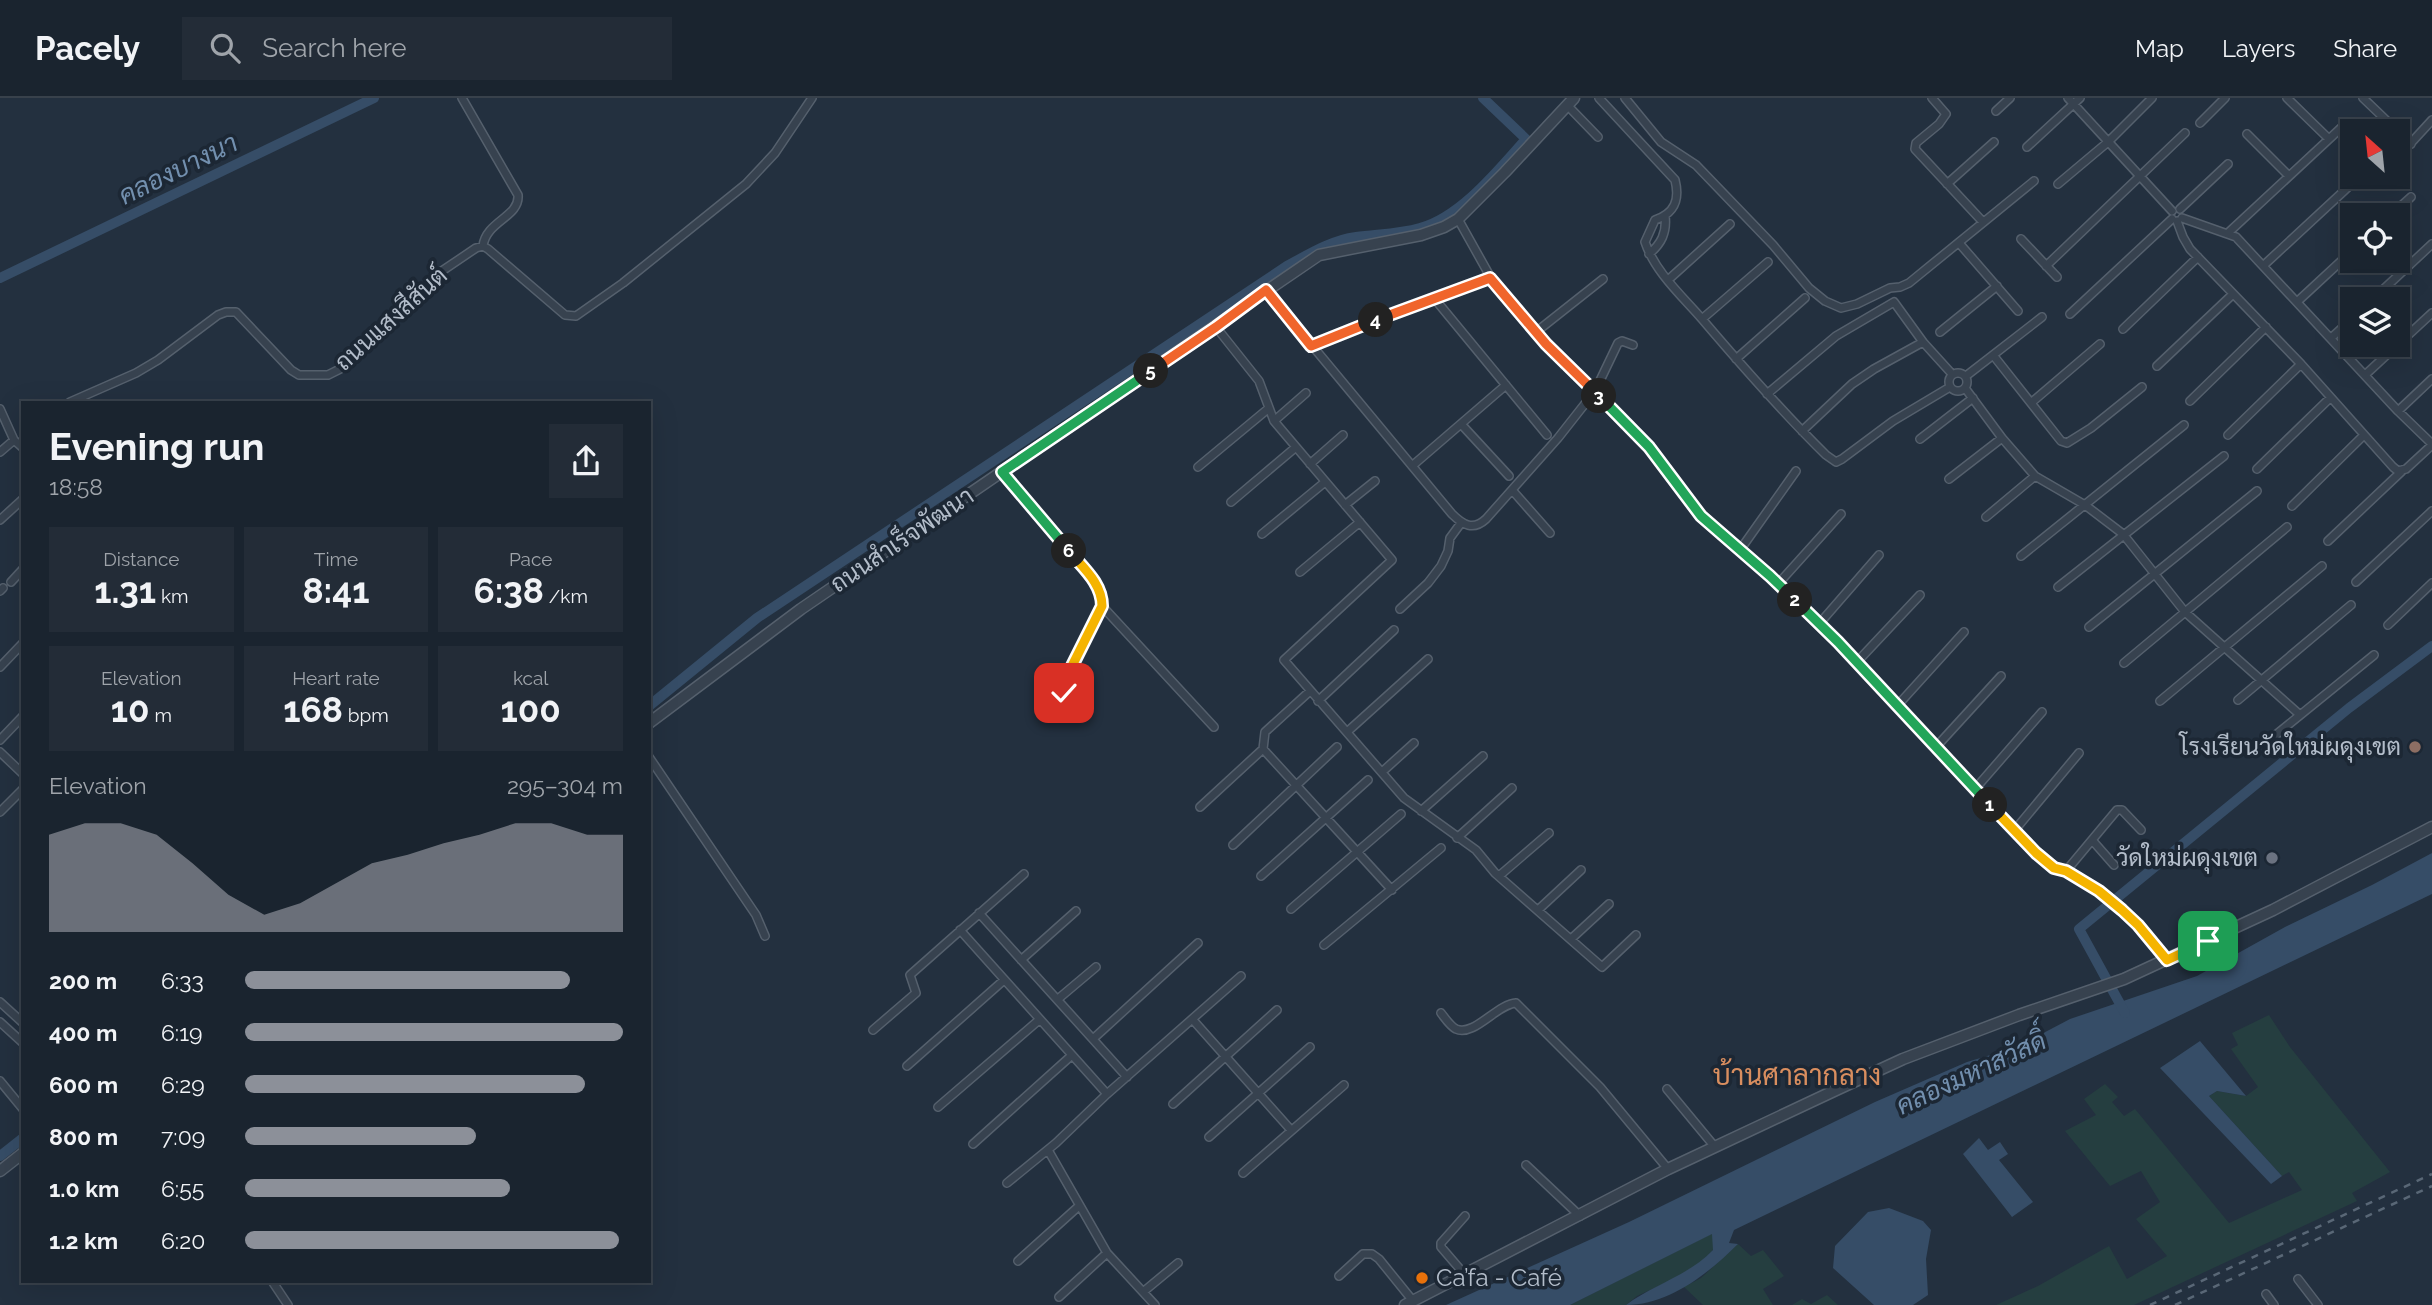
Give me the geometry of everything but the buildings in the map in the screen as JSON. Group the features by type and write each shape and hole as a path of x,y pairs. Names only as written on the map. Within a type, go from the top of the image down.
{"street":[{"path":"462,98 518,195 519,202 486,233 483,246 565,315 576,316 624,284 746,184 775,153 812,98"},
{"path":"1599,98 1675,180 1677,201 1665,216 1654,220 1645,242 1649,254 1668,280 1767,394 1836,462 1893,421 1950,387"},
{"path":"1625,98 1661,142 1696,165 1773,245 1809,288 1825,301 1841,308 1857,304 1890,288 1900,287 2034,181"},
{"path":"1932,98 1946,114 1939,124 1916,143 1915,149 1983,222"},
{"path":"1996,111 2010,98"},
{"path":"2059,184 2108,142 2152,98"},
{"path":"2200,123 2225,98"},
{"path":"2287,98 2329,139"},
{"path":"2363,98 2411,144 2432,120"},
{"path":"2027,148 2074,100 2108,142 2177,215 2236,237 2432,444 2328,541"},
{"path":"1570,102 1598,137"},
{"name":"ถนนสำเร็จพัฒนา","path":"651,721 801,608 1319,255 1422,235 1458,219 1570,102"},
{"path":"2228,233 2340,129"},
{"path":"2046,266 2185,134"},
{"path":"2247,134 2288,176"},
{"path":"1948,184 1994,142"},
{"path":"2070,314 2228,164"},
{"path":"2264,265 2347,189"},
{"path":"2404,203 2411,197"},
{"path":"2177,215 2183,237 2198,257 2301,364 2393,467 2402,471"},
{"path":"1649,254 1659,246 1666,228 1665,216"},
{"path":"1458,219 1490,278 1536,332 1649,447 1701,516 1778,583 1819,624 2036,853 2054,868 2066,871 2099,891 2138,925 2167,960"},
{"path":"1668,280 1730,224"},
{"path":"2021,239 2057,277"},
{"path":"1959,243 2018,311"},
{"path":"2386,287 2432,244"},
{"name":"ถนนแสงสีสันต์","path":"72,401 136,373 226,312 236,312 299,375 328,375 355,357 432,278 483,246"},
{"path":"2123,330 2198,257"},
{"path":"1702,319 1768,262"},
{"path":"2298,301 2340,262"},
{"path":"1311,346 1490,278"},
{"path":"1536,332 1603,279"},
{"path":"1940,332 1997,286"},
{"path":"1266,290 1461,523 1472,527 1480,525 1512,491 1595,391 1618,343 1622,341 1633,345"},
{"path":"2157,366 2233,294"},
{"path":"1434,298 1547,435"},
{"path":"1736,359 1805,298"},
{"path":"1767,394 1836,336 1894,302 1923,342 1952,374"},
{"path":"2365,375 2432,313"},
{"path":"1966,376 2042,317"},
{"path":"1216,327 1259,381 1274,421 1392,560 1284,660 1404,797 1476,850 1499,876 1602,967 1636,936"},
{"path":"2190,401 2266,327"},
{"path":"2331,338 2340,330"},
{"path":"1802,431 1852,384 1923,342"},
{"path":"2032,402 2101,344"},
{"path":"1993,355 2061,441 2067,443 2091,428 2142,387"},
{"path":"2228,435 2301,364"},
{"path":"1965,388 1957,391 1950,387 1948,382 1952,374 1958,372 1966,376"},
{"path":"1965,388 1966,376"},
{"path":"2398,411 2432,379"},
{"path":"1412,466 1506,385"},
{"path":"1965,388 2035,476 2085,505 2123,534 2185,612 2299,715"},
{"path":"1274,421 1306,393"},
{"path":"1920,439 1973,398"},
{"path":"2257,470 2330,398"},
{"path":"1198,467 1269,408"},
{"path":"0,409 14,440 21,447"},
{"path":"1461,424 1508,476"},
{"path":"2021,556 2184,425"},
{"path":"1310,464 1343,435"},
{"path":"2292,506 2364,435"},
{"path":"1949,479 2003,438"},
{"path":"0,452 14,440"},
{"path":"1231,502 1296,447"},
{"path":"2058,587 2224,456"},
{"path":"1741,550 1796,471"},
{"path":"1002,472 1102,593 1102,606 1069,672 1064,693"},
{"path":"1986,516 2035,476"},
{"path":"1345,505 1375,481"},
{"path":"1262,534 1325,482"},
{"path":"1512,491 1550,533"},
{"path":"2089,628 2257,491"},
{"path":"0,520 21,501"},
{"path":"2356,582 2432,511"},
{"path":"1778,583 1841,514"},
{"path":"1300,572 1360,522"},
{"path":"1400,609 1428,583 1441,566 1450,538 1461,523"},
{"path":"2124,663 2287,527"},
{"path":"1819,624 1879,555"},
{"path":"2160,701 2322,566"},
{"path":"11,582 21,571"},
{"path":"2388,625 2432,583"},
{"path":"1856,663 1920,595"},
{"path":"2238,700 2351,605"},
{"path":"1102,606 1214,727"},
{"path":"1318,701 1394,630"},
{"path":"1897,706 1964,632"},
{"path":"0,667 21,645"},
{"path":"2272,738 2374,655"},
{"path":"1347,732 1428,659"},
{"path":"1936,747 2001,676"},
{"path":"1200,807 1263,749 1265,732 1310,691"},
{"path":"1975,789 2042,712"},
{"path":"0,740 21,718"},
{"path":"1382,772 1414,743"},
{"path":"1233,845 1338,747"},
{"path":"1263,749 1392,890"},
{"path":"0,752 21,772"},
{"path":"2014,831 2079,753"},
{"path":"1421,811 1483,756"},
{"path":"651,760 756,915 765,936"},
{"path":"1261,876 1368,780"},
{"path":"1457,838 1512,788"},
{"path":"0,812 21,791"},
{"path":"2066,871 2119,809 2141,830"},
{"path":"1290,909 1401,814"},
{"path":"1339,1276 1363,1254 1372,1254 1379,1259 1409,1303 1668,1169 1903,1059 2124,979 2273,911 2432,827"},
{"path":"1499,876 1549,832"},
{"path":"2092,840 2114,865"},
{"path":"1324,945 1441,848"},
{"path":"1538,910 1581,870"},
{"path":"873,1030 916,993 910,975 1024,874"},
{"path":"1571,939 1609,904"},
{"path":"1021,960 1076,911"},
{"path":"979,913 1127,1077"},
{"path":"960,930 1107,1094"},
{"path":"1094,1038 1198,943"},
{"path":"1058,999 1096,967"},
{"path":"1007,1183 1048,1150 1241,976"},
{"path":"907,1066 1004,980"},
{"path":"0,1002 21,1021"},
{"path":"1441,1013 1455,1029 1461,1030 1479,1024 1504,1006 1516,1003 1600,1087 1668,1169"},
{"path":"1173,1104 1277,1010"},
{"path":"938,1107 1039,1020"},
{"path":"1193,1020 1291,1130"},
{"path":"0,1022 21,1041"},
{"path":"1209,1137 1310,1047"},
{"path":"973,1144 1071,1056"},
{"path":"0,1081 21,1107"},
{"path":"1243,1173 1344,1084"},
{"path":"1667,1089 1715,1147"},
{"path":"1048,1150 1107,1253 1155,1305"},
{"path":"0,1171 21,1155"},
{"path":"1526,1165 1580,1216"},
{"path":"1018,1261 1079,1206"},
{"path":"1465,1216 1441,1243 1441,1247 1465,1275"},
{"path":"1059,1297 1107,1253"},
{"path":"1143,1292 1178,1263"},
{"path":"2298,1279 2318,1305"},
{"path":"273,1283 288,1305"},
{"path":"2266,1294 2274,1305"}],"green space":[{"path":"2269,1015 2290,1047 2390,1172 2352,1193 2357,1201 2134,1305 1996,1305 2038,1286 2109,1246 2127,1279 2167,1256 2136,1219 2160,1202 2141,1171 2110,1186 2065,1131 2096,1115 2084,1099 2105,1084 2118,1097 2112,1102 2124,1116 2135,1109 2229,1223 2302,1190 2289,1172 2282,1176 2209,1096 2217,1091 2246,1096 2258,1087 2231,1049 2238,1045 2232,1033"},
{"path":"1713,1233 1713,1250 1703,1261 1678,1277 1637,1296 1626,1305 1570,1305"},
{"path":"1738,1244 1751,1256 1763,1250 1784,1276 1763,1289 1773,1305 1703,1305 1684,1287 1701,1278"},
{"path":"1827,1295 1838,1305 1792,1305 1802,1299 1811,1304"}],"water":[{"name":"คลองมหาสวัสดิ์","path":"2432,853 2432,894 1734,1230 1729,1243 1738,1244 1701,1276 1658,1300 1626,1305 1703,1259 1713,1250 1712,1234 1570,1305 1446,1305 1629,1222 1875,1102 1967,1062 2017,1047 2070,1019 2197,976 2285,927"},
{"path":"2200,1041 2246,1096 2217,1091 2209,1096 2282,1176 2271,1184 2160,1068"},
{"path":"1979,1138 1988,1150 2000,1142 2008,1154 1999,1160 2033,1202 2012,1217 1963,1154"},
{"path":"1889,1208 1923,1221 1931,1230 1926,1259 1928,1295 1913,1305 1874,1305 1833,1268 1835,1246 1868,1212"}],"waterway":[{"name":"คลองบางนา","path":"0,278 374,98"},
{"path":"651,704 757,618 1287,266 1338,241 1412,230 1450,214 1478,191 1526,139 1483,98"},
{"path":"2125,1013 2079,929 2349,708 2432,646"},
{"path":"0,1156 21,1140"}],"railway":[{"path":"2150,1305 2432,1174"},
{"path":"2175,1305 2432,1186"}],"place":[{"name":"โรงเรียนวัดใหม่ผดุงเขต","path":"2415,747"},
{"name":"วัดใหม่ผดุงเขต","path":"2272,858"},
{"name":"Ca’fa - Café","path":"1422,1278"}],"district":[{"name":"บ้านศาลากลาง","path":"1797,1075"}],"route":[{"path":"1064,693 1069,672 1102,606 1102,593 1002,472 1266,290 1311,346 1490,278 1546,344 1649,447 1701,516 1770,576 1838,642 2036,853 2054,868 2066,871 2099,891 2138,925 2167,960 2208,941"}]}
